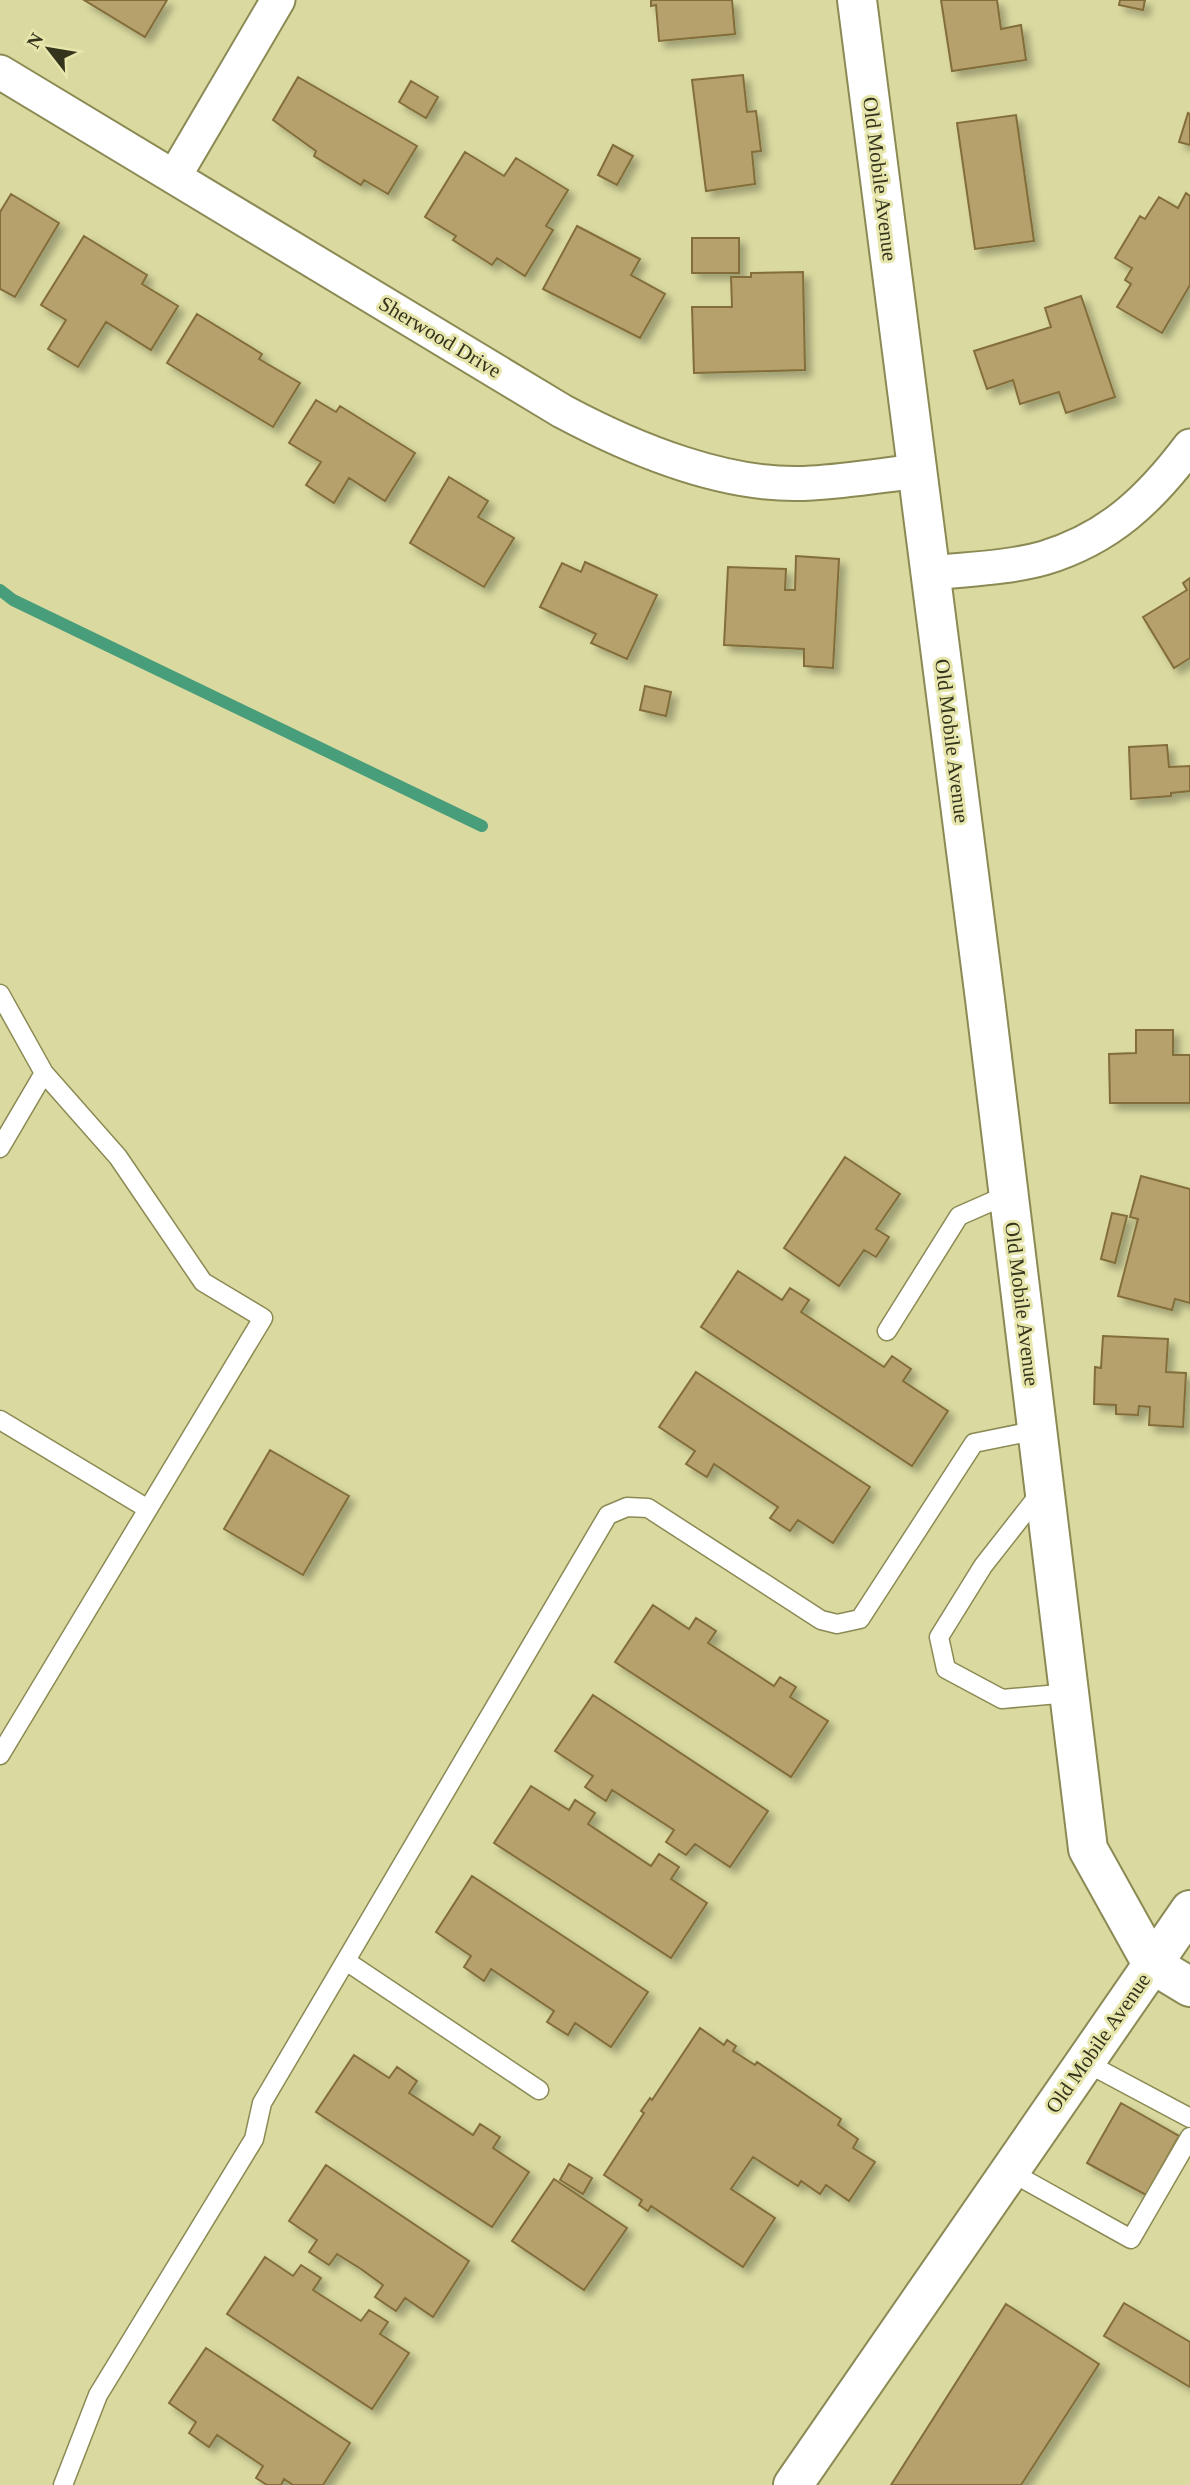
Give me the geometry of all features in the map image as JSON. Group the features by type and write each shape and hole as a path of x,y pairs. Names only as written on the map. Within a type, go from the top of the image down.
{"street":[{"path":"174,177 278,0"},
{"name":"Old Mobile Avenue","path":"793,2485 1152,1964 1087,1849 932,573 857,0"},
{"name":"Sherwood Drive","path":"0,72 562,411 616,439 684,464 746,478 809,484 918,471"},
{"path":"932,573 1042,558 1085,542 1140,505 1160,486 1190,446"},
{"path":"1190,1910 1152,1964 1190,1987"}],"lane":[{"path":"0,994 44,1073 118,1157 203,1282 262,1318 0,1755"},
{"path":"0,1148 44,1073"},
{"path":"887,1331 959,1216 1009,1194"},
{"path":"0,1420 148,1509"},
{"path":"63,2485 98,2395 254,2139 262,2104 608,1516 627,1507 649,1508 821,1620 837,1624 860,1619 974,1443 1038,1430"},
{"path":"1045,1487 984,1566 939,1637 946,1669 1002,1699 1070,1693"},
{"path":"346,1961 539,2090"},
{"path":"1084,2062 1190,2118"},
{"path":"1009,2171 1131,2239 1190,2137"}],"building":[{"path":"84,0 167,0 145,37"},
{"path":"651,0 732,0 735,34 659,41 656,5 651,6"},
{"path":"941,0 997,0 1001,29 1021,25 1026,60 952,71"},
{"path":"1120,0 1145,0 1143,10 1119,5"},
{"path":"743,75 747,112 756,111 761,151 752,152 755,184 706,191 692,80"},
{"path":"298,77 417,146 388,194 364,180 361,185 314,156 316,151 273,120"},
{"path":"411,81 438,97 426,118 399,102"},
{"path":"1188,113 1190,114 1190,145 1179,142"},
{"path":"1016,115 1034,241 975,249 957,123"},
{"path":"613,145 633,156 617,185 598,175"},
{"path":"465,152 504,176 516,158 568,190 546,226 553,230 525,276 497,258 492,265 453,240 456,236 425,217"},
{"path":"1186,193 1190,196 1190,285 1162,333 1117,307 1131,284 1125,280 1132,268 1115,258 1140,216 1145,219 1159,197 1178,208"},
{"path":"11,194 59,223 15,297 0,289 0,212"},
{"path":"577,226 640,259 631,275 665,294 640,338 543,289"},
{"path":"84,236 147,275 142,284 178,306 151,350 106,322 78,367 48,349 66,320 41,305"},
{"path":"692,238 739,238 739,273 692,273"},
{"path":"803,272 805,370 694,373 692,307 732,307 731,277 751,277 751,273"},
{"path":"1081,296 1115,397 1066,413 1059,392 1020,404 1013,380 987,389 974,351 1051,327 1045,308"},
{"path":"197,314 262,354 259,359 300,383 273,427 167,363"},
{"path":"316,400 336,412 340,406 415,453 385,501 349,478 334,503 306,485 321,462 289,443"},
{"path":"449,477 488,501 478,517 514,538 484,587 410,543"},
{"path":"796,556 839,559 833,668 804,666 804,649 724,645 728,567 786,569 785,590 795,590"},
{"path":"585,562 657,595 627,659 591,643 596,634 540,607 562,563 581,572"},
{"path":"1190,578 1190,658 1174,668 1143,617 1187,590 1183,583"},
{"path":"645,686 671,692 666,716 640,710"},
{"path":"1167,745 1169,767 1190,766 1190,791 1171,793 1171,796 1131,799 1129,747"},
{"path":"1136,1030 1173,1030 1173,1055 1190,1055 1190,1103 1110,1103 1109,1054 1136,1053"},
{"path":"845,1157 900,1194 876,1229 889,1237 876,1257 864,1250 839,1286 784,1248"},
{"path":"1141,1176 1190,1189 1190,1303 1175,1299 1172,1310 1118,1296 1138,1219 1130,1217"},
{"path":"1112,1213 1127,1216 1115,1263 1101,1259"},
{"path":"738,1271 782,1300 790,1288 809,1300 801,1312 884,1367 892,1356 911,1369 903,1381 948,1411 912,1466 701,1327"},
{"path":"1103,1336 1168,1339 1166,1372 1186,1373 1183,1427 1149,1425 1150,1407 1139,1406 1138,1415 1116,1414 1116,1405 1094,1404 1095,1367 1101,1368"},
{"path":"696,1372 870,1487 833,1543 798,1520 790,1531 770,1518 778,1507 714,1464 707,1477 686,1464 695,1451 659,1427"},
{"path":"270,1450 349,1496 303,1575 224,1529"},
{"path":"653,1605 689,1629 696,1618 716,1631 708,1643 774,1686 780,1677 796,1687 790,1697 828,1721 791,1777 615,1662"},
{"path":"593,1695 768,1811 730,1867 695,1844 686,1855 666,1842 674,1830 612,1790 606,1801 585,1787 593,1776 555,1751"},
{"path":"531,1786 569,1810 575,1800 595,1813 588,1824 651,1866 659,1854 679,1867 671,1879 707,1903 671,1958 494,1843"},
{"path":"472,1876 648,1992 611,2047 575,2023 568,2035 547,2022 554,2011 491,1969 484,1981 464,1967 471,1956 436,1932"},
{"path":"700,2028 724,2045 727,2040 736,2046 733,2051 755,2065 757,2062 841,2119 838,2125 858,2139 853,2148 875,2162 849,2201 826,2185 820,2194 801,2181 798,2186 753,2157 731,2189 775,2218 743,2267 651,2206 648,2211 639,2205 642,2200 604,2175 644,2113 641,2111 650,2098 652,2100"},
{"path":"354,2055 389,2078 397,2067 417,2081 409,2093 473,2135 480,2124 500,2137 493,2148 529,2172 492,2227 316,2112"},
{"path":"1121,2103 1179,2136 1146,2195 1087,2163"},
{"path":"569,2164 592,2178 583,2194 560,2180"},
{"path":"326,2165 469,2261 433,2317 405,2298 396,2311 375,2297 383,2285 361,2269 337,2254 329,2265 309,2252 317,2240 289,2221"},
{"path":"554,2179 627,2228 584,2290 512,2241"},
{"path":"265,2257 293,2276 301,2265 321,2278 313,2290 361,2321 369,2310 388,2322 380,2334 409,2353 372,2409 227,2314"},
{"path":"1124,2303 1190,2342 1190,2387 1104,2336"},
{"path":"1006,2304 1099,2364 1021,2485 891,2485"},
{"path":"206,2348 350,2443 323,2485 293,2485 284,2479 281,2485 267,2485 256,2478 263,2466 217,2435 209,2447 189,2433 196,2422 169,2403"}],"waterway":[{"path":"0,590 13,600 482,826"}]}
